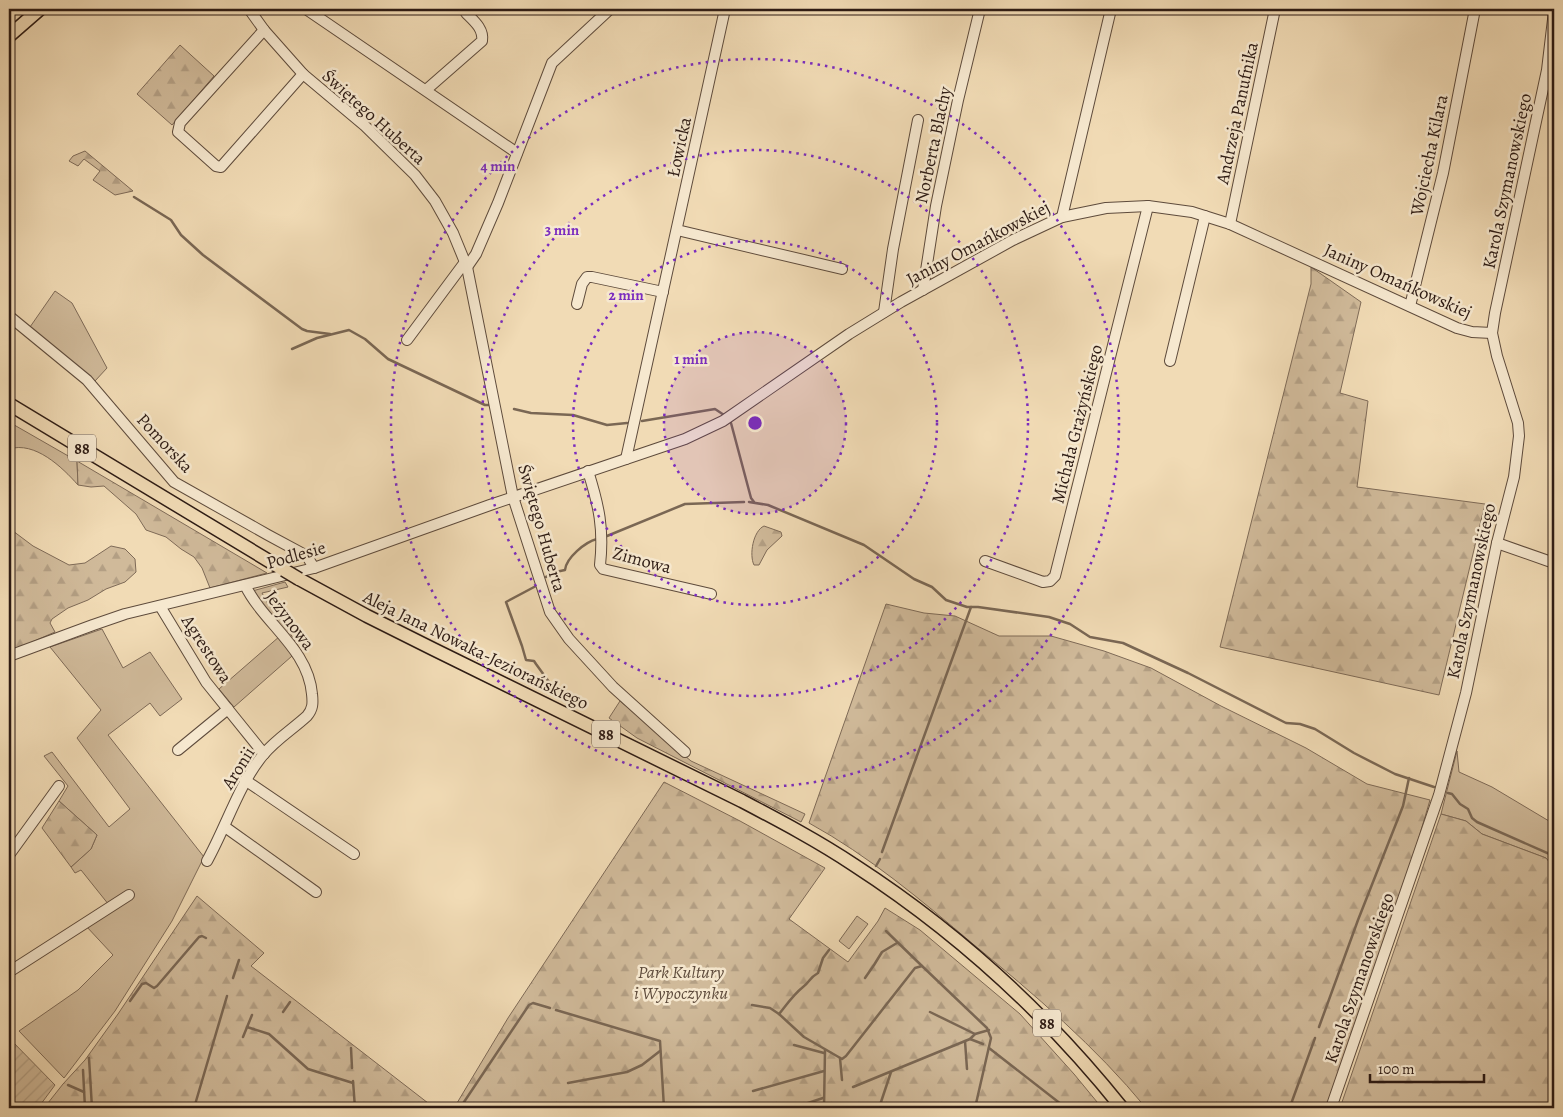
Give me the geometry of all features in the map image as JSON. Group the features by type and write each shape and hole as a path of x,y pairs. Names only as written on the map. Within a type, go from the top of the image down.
{"main road":[{"path":"9,36 40,9"},
{"name":"Aleja Jana Nowaka-Jeziorańskiego","path":"9,404 284,570 392,628 742,801 792,827 853,864 935,923 1010,987 1096,1075 1122,1108"}],"street":[{"name":"Świętego Huberta","path":"249,9 264,30 303,74 365,126 415,175 435,201 453,233 466,265 512,497 550,612 559,627 613,687 685,752"},
{"path":"306,9 518,153"},
{"path":"407,340 476,254 518,153 552,62 610,9"},
{"name":"Łowicka","path":"626,459 725,9"},
{"name":"Norberta Blachy","path":"923,290 942,177 980,9"},
{"path":"1062,217 1111,9"},
{"name":"Andrzeja Panufnika","path":"1230,224 1275,9"},
{"name":"Wojciecha Kilara","path":"1410,306 1443,173 1475,9"},
{"name":"Karola Szymanowskiego","path":"1331,1108 1439,795 1469,678 1497,543 1514,477 1519,436 1515,411 1497,356 1492,333 1551,70 1554,11"},
{"path":"426,90 482,41 483,34 481,29 466,13"},
{"name":"Świętego Huberta","path":"264,30 180,123 178,132 216,166 221,168 303,74"},
{"path":"884,312 893,248 918,120"},
{"name":"Janiny Omańkowskiej","path":"588,471 685,438 723,421 849,334 923,290 1013,240 1062,217 1106,208 1148,206 1192,212 1230,224 1457,328 1472,332 1492,333"},
{"name":"Michała Grażyńskiego","path":"985,561 1043,582 1050,581 1056,576 1148,206"},
{"path":"1170,360 1205,216"},
{"path":"677,230 842,269"},
{"path":"577,304 582,284 587,277 592,276 663,292"},
{"name":"Pomorska","path":"9,316 87,380 174,482 307,556 314,568"},
{"name":"Podlesie","path":"9,656 93,625 160,606 314,568 588,471"},
{"name":"Zimowa","path":"588,471 603,536 600,565 603,569 711,594"},
{"path":"1497,543 1554,563"},
{"name":"Jeżynowa","path":"245,585 253,599 291,644 298,656 311,686 313,705"},
{"name":"Agrestowa","path":"160,606 206,682 264,754"},
{"name":"Aronii","path":"207,861 225,827 245,780 264,754 312,711 313,705"},
{"name":"Agrestowa","path":"178,750 228,709"},
{"path":"245,780 354,854"},
{"path":"9,854 59,786"},
{"path":"225,827 316,892"},
{"path":"9,972 129,895"}],"green space":[{"path":"180,45 214,76 172,125 137,94"},
{"path":"85,151 133,191 115,195 93,180 100,171 84,159 78,166 69,161 73,156"},
{"path":"1311,267 1361,302 1340,393 1368,401 1357,487 1485,504 1439,695 1220,647 1311,284"},
{"path":"55,291 72,303 107,368 95,381 30,327"},
{"path":"9,422 77,461 78,485 56,464 38,452 19,448 9,449"},
{"path":"77,461 267,573 210,588 202,568 194,557 166,537 146,530 136,514 104,486 78,485"},
{"path":"764,526 781,532 782,536 767,550 759,565 754,565 752,555 753,544 757,533"},
{"path":"9,528 33,546 69,565 85,563 111,546 125,549 135,559 136,572 125,582 106,589 88,600 68,608 52,619 50,623 55,632 9,652"},
{"path":"285,582 288,587 262,593 269,606 278,614 300,649 234,707 219,689 280,636 245,593"},
{"path":"886,604 924,613 955,616 999,636 1051,636 1104,651 1151,668 1221,706 1306,748 1367,784 1430,800 1381,955 1326,1108 1146,1108 1127,1085 1085,1042 1019,982 894,879 853,850 809,823"},
{"path":"102,629 123,668 150,652 182,699 160,716 150,703 108,735 204,857 172,921 115,1011 64,1078 19,1031 78,990 113,955 86,926 109,905 81,870 75,873 71,867 91,849 97,835 59,801 68,786 44,756 52,752 109,827 130,809 77,738 101,710 50,647"},
{"path":"620,701 691,761 805,814 801,822 637,738 609,718"},
{"path":"1457,751 1459,772 1492,787 1554,824 1554,868 1546,858 1482,834 1466,821 1441,814"},
{"name":"Park Kultury i Wypoczynku","path":"664,782 825,868 789,919 848,962 878,921 885,908 920,930 1020,1014 1102,1108 454,1108 508,1018"},
{"path":"59,801 97,835 91,849 71,867 42,828"},
{"path":"1441,814 1466,821 1482,834 1546,858 1554,868 1554,1108 1340,1108"},
{"path":"197,896 264,953 251,966 428,1103 440,1108 44,1108 85,1060"},
{"path":"857,916 868,924 849,949 839,941"},
{"path":"9,1038 55,1085 38,1108 9,1108"}],"waterway":[{"path":"134,197 171,220 181,235 203,255 302,329 330,334"},
{"path":"292,349 317,338 349,330 365,339 388,359 485,405 490,405"},
{"path":"514,409 531,413 573,415 607,425 627,423"},
{"path":"642,421 715,409 724,415"},
{"path":"731,423 751,498 754,502"},
{"path":"607,536 685,504 744,502"},
{"path":"749,502 768,505 864,545 914,579 932,587 946,600 967,607 1049,617 1070,624 1090,637 1123,643 1188,673 1286,723 1300,724 1315,729 1354,753 1395,774 1434,787"},
{"path":"546,577 551,573 565,570 566,565 577,551 587,543 597,539"},
{"path":"536,586 506,602 526,660 534,661 557,693"},
{"path":"882,852 971,607"},
{"path":"1319,1027 1358,920 1403,806 1409,778"},
{"path":"1448,793 1452,794 1460,804 1468,809 1472,818 1477,822 1554,856"},
{"path":"876,866 880,859"},
{"path":"886,931 922,966"},
{"path":"130,1001 142,984 146,983 154,988 157,986 199,937 206,938"},
{"path":"865,978 882,952 897,943"},
{"path":"779,1014 818,973 823,958 829,950"},
{"path":"233,978 239,960"},
{"path":"752,1005 770,1008 804,1037 842,1059 915,968 922,966 987,1028 991,1038 975,1108"},
{"path":"194,1108 227,996"},
{"path":"283,1012 290,1002"},
{"path":"460,1108 529,1005 533,1003 550,1008"},
{"path":"556,1010 660,1041 664,1108"},
{"path":"930,1012 975,1034"},
{"path":"243,1037 252,1015"},
{"path":"247,1027 269,1034 308,1069 353,1083"},
{"path":"853,1087 970,1039 975,1034 989,1030"},
{"path":"1291,1104 1315,1038"},
{"path":"970,1039 983,1044"},
{"path":"965,1041 967,1069"},
{"path":"794,1045 824,1053"},
{"path":"351,1048 352,1068"},
{"path":"989,1048 1066,1108"},
{"path":"824,1108 825,1050"},
{"path":"568,1083 627,1072 642,1065 660,1051"},
{"path":"89,1058 92,1108"},
{"path":"840,1058 842,1080"},
{"path":"83,1070 85,1108"},
{"path":"753,1091 824,1071"},
{"path":"879,1108 891,1072"},
{"path":"353,1081 355,1108"},
{"path":"68,1085 84,1092"},
{"path":"796,1107 823,1098"}]}
